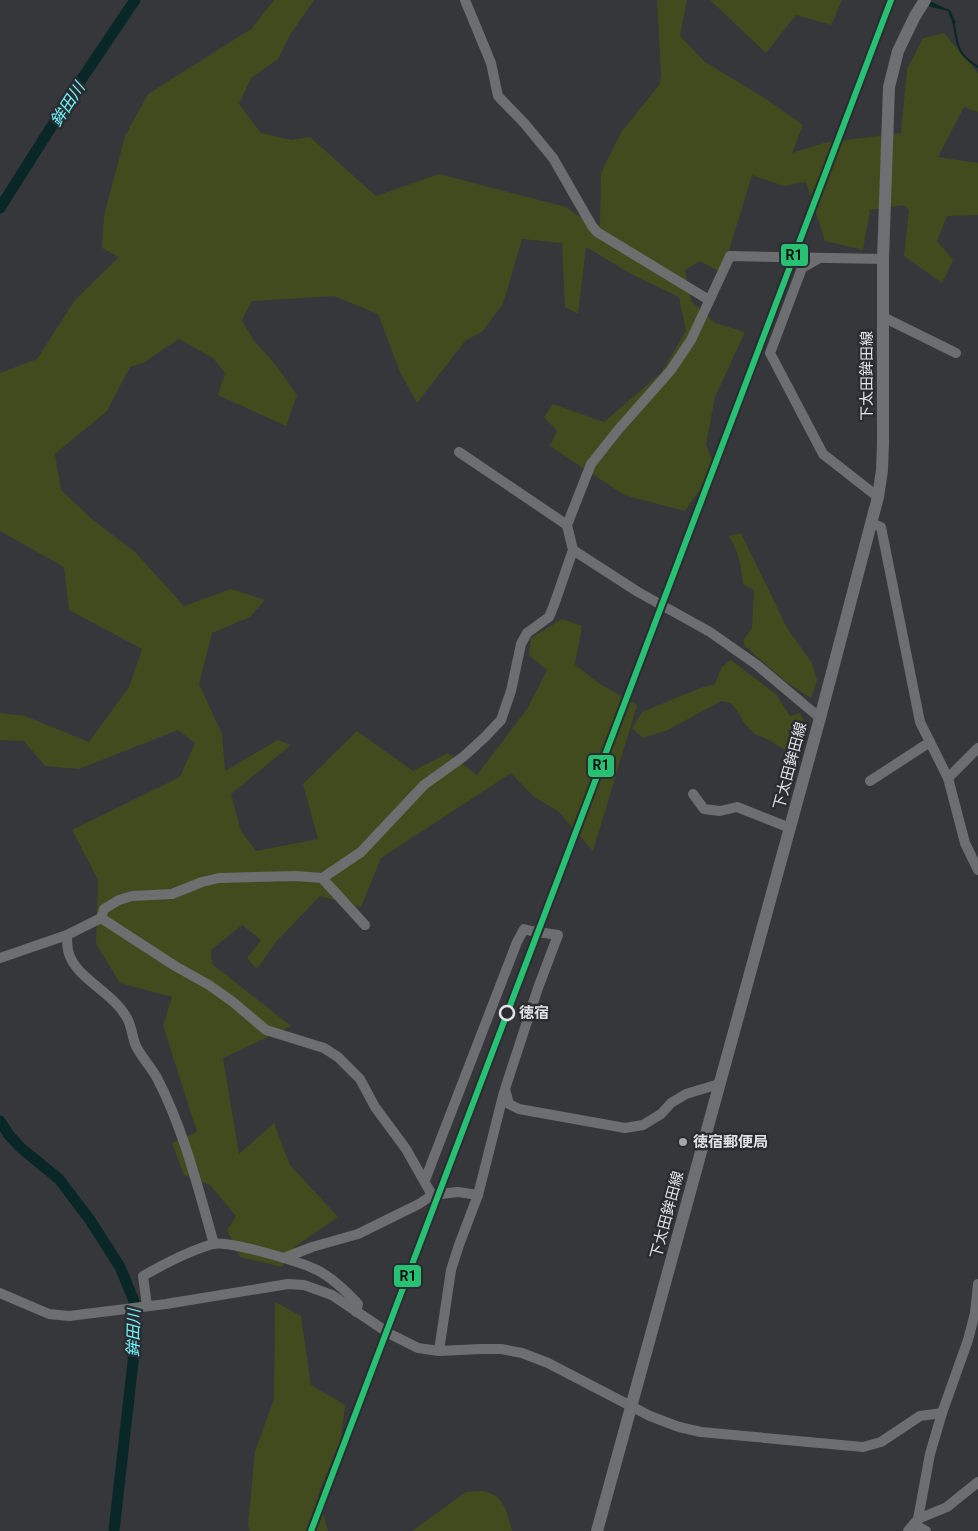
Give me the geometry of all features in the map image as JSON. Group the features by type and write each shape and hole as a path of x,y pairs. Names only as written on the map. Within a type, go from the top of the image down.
{"main road":[{"name":"下太田鉾田線","path":"597,1531 820,718 878,497 883,444 883,259 888,87 898,51 924,1"}],"street":[{"path":"465,0 491,63 498,96 514,115 525,124 552,158 592,226 597,232 709,300"},
{"path":"0,958 67,935 101,918 104,909 119,900 132,896 172,894 202,882 219,878 280,876 322,878 362,852 424,786 463,757 501,720 511,691 521,644 527,633 549,617 573,550 567,525 591,464 671,370 691,340 730,256 883,259"},
{"path":"814,258 802,268 770,353 823,454 878,497"},
{"path":"883,317 956,352"},
{"path":"459,452 567,525"},
{"path":"872,523 881,527 920,722 948,778 965,843 978,870"},
{"path":"573,550 638,592 698,624 757,665 820,718"},
{"path":"870,781 930,742"},
{"path":"948,778 978,748"},
{"path":"693,794 704,809 720,811 737,807 790,828"},
{"path":"322,878 364,924"},
{"path":"101,918 175,966 210,985 266,1030 324,1048 338,1057 360,1079 374,1107 406,1149 432,1195"},
{"path":"425,1180 516,942 524,929 531,932 553,934 538,988 505,1089 478,1195 451,1270 439,1351"},
{"path":"67,935 69,953 77,967 94,984 112,997 125,1015 131,1025 136,1046 157,1078 195,1175 214,1244"},
{"path":"505,1089 509,1104 519,1109 625,1128 643,1125 661,1114 671,1103 686,1094 720,1084"},
{"path":"284,1258 312,1247 358,1234 419,1204 432,1195 458,1192 478,1195"},
{"path":"144,1306 143,1276 160,1265 214,1244 227,1244 284,1258 317,1270 336,1282 358,1304 356,1312"},
{"path":"0,1293 42,1312 56,1316 69,1316 288,1284 304,1285 332,1294 390,1334 418,1348 439,1351 501,1349 522,1353 548,1363 665,1422 701,1432 863,1447 881,1442 920,1416 942,1412"},
{"path":"914,1525 930,1454 942,1412 968,1340 978,1284"},
{"path":"914,1525 947,1507 978,1482"},
{"path":"914,1525 926,1531"}],"green space":[{"path":"274,0 314,0 290,35 278,59 251,78 239,104 261,133 291,140 310,137 376,196 439,174 566,207 580,217 600,226 601,173 622,131 660,84 657,0 687,0 680,36 705,62 766,99 803,125 792,153 824,143 901,133 907,69 923,38 944,33 978,73 978,112 964,107 938,157 978,163 978,215 947,216 937,241 953,260 942,283 904,256 909,210 904,205 870,210 863,250 825,241 806,182 784,186 752,175 722,273 700,261 685,270 691,301 715,323 745,332 715,397 706,444 715,468 685,511 624,495 550,446 557,431 544,417 553,404 604,422 661,373 686,331 679,297 633,275 586,247 578,314 565,307 562,243 522,239 503,304 482,332 466,340 417,403 400,372 378,314 334,296 252,301 242,320 253,339 278,368 297,395 286,426 218,395 225,373 213,358 179,339 143,363 130,367 107,411 55,454 61,490 93,520 135,552 184,606 231,589 265,600 250,617 212,633 199,684 222,734 225,771 278,740 291,745 231,794 241,831 256,851 318,839 303,784 357,731 413,771 448,753 477,775 527,709 547,670 529,655 531,638 562,619 582,626 575,665 600,684 637,705 593,851 558,811 534,797 511,773 381,858 361,907 320,896 275,943 257,969 247,958 261,940 242,925 211,950 212,964 291,1026 223,1058 239,1154 274,1123 290,1165 338,1217 296,1246 282,1267 240,1257 227,1230 236,1216 210,1185 184,1175 172,1143 197,1132 163,1025 172,997 120,983 96,944 98,880 72,830 180,777 195,743 178,730 79,769 45,766 24,741 0,740 0,713 25,716 89,742 129,687 142,649 69,610 64,567 0,531 0,373 37,359 75,300 119,257 102,248 104,216 125,136 148,94 251,29"},
{"path":"710,0 842,0 831,25 796,15 766,53"},
{"path":"741,533 787,628 812,663 817,680 811,698 786,682 745,646 743,640 752,628 754,590 743,584 739,559 729,536"},
{"path":"731,660 776,694 790,716 800,713 805,723 795,749 785,750 755,734 744,723 731,703 721,701 668,730 643,738 632,728 642,712 703,687 714,685 722,667"},
{"path":"275,1302 301,1316 311,1385 345,1405 341,1439 318,1495 328,1531 250,1531 248,1525 255,1451 274,1399"},
{"path":"482,1491 496,1496 504,1505 512,1531 412,1531 466,1492"}],"water":[{"path":"922,0 950,10 956,23 953,24 948,11 931,7"}],"waterway":[{"name":"鉾田川","path":"0,208 79,83 135,0"},
{"path":"953,21 961,52 978,67"},
{"name":"鉾田川","path":"0,1121 21,1148 59,1179 90,1220 120,1267 134,1301 133,1362 114,1531"}],"transit line":[{"name":"R1","path":"311,1531 891,0"}],"place":[{"name":"徳宿","path":"507,1013"},
{"name":"徳宿郵便局","path":"683,1142"}]}
